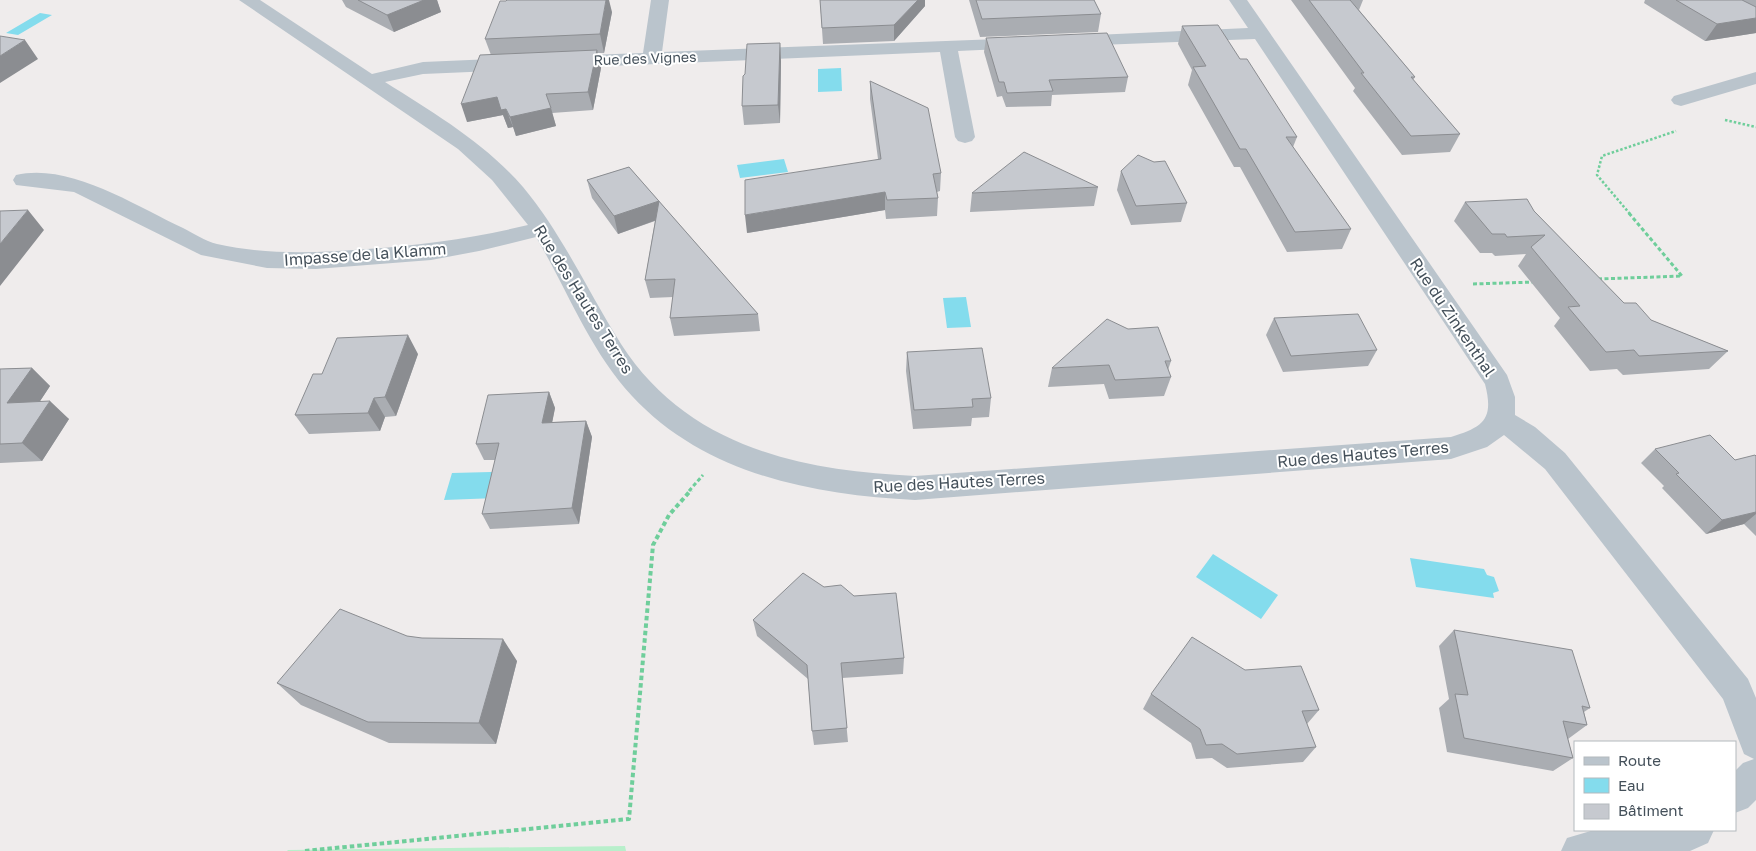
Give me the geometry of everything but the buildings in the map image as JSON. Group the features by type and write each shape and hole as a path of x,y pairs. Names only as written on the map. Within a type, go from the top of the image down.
{"street":[{"path":"248,0 369,80"},
{"path":"652,57 660,0"},
{"name":"Rue du Zinkenthal","path":"1238,0 1498,382 1504,399 1501,420"},
{"name":"Rue des Vignes","path":"369,80 423,68 1259,33"},
{"path":"948,46 966,137"},
{"path":"1681,100 1756,78"},
{"name":"Rue des Hautes Terres","path":"369,80 435,123 484,160 516,192 541,229 615,355 640,388 665,410 694,431 729,451 770,468 818,480 869,488 915,488 1451,448 1478,440 1493,431 1501,420"},
{"name":"Impasse de la Klamm","path":"24,180 50,181 80,188 209,250 267,260 316,260 431,252 479,244 541,229"},
{"path":"1501,420 1525,435 1561,469 1736,690 1756,742"},
{"path":"1736,794 1756,776"},
{"path":"1580,851 1694,831"}],"path":[{"path":"1722,119 1756,126"},
{"path":"1592,279 1682,276 1597,175 1602,156 1677,130"},
{"path":"1432,286 1542,281"},
{"path":"305,851 629,819 653,545 669,515 696,482 729,451"}],"green space":[{"path":"625,846 626,851 287,851 288,850"}],"water":[{"path":"40,13 52,15 18,35 6,33"},
{"path":"841,68 842,91 818,92 818,69"},
{"path":"784,159 788,172 740,178 737,165"},
{"path":"966,297 971,327 947,328 943,298"},
{"path":"526,471 520,497 444,500 452,473"},
{"path":"1213,554 1278,595 1261,619 1196,577"},
{"path":"1410,558 1484,569 1487,575 1494,577 1499,591 1493,593 1494,598 1416,587"}]}
